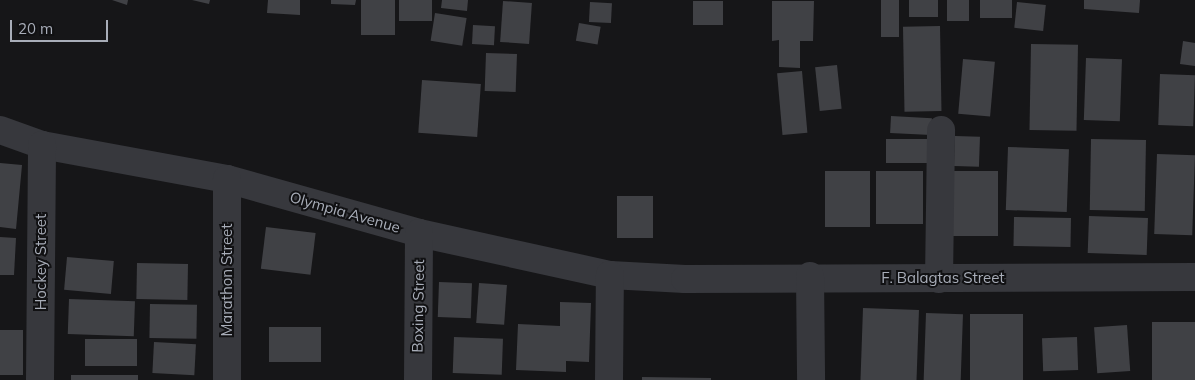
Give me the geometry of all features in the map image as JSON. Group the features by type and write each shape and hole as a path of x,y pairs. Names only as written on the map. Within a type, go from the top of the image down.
{"street":[{"name":"Olympia Avenue","path":"0,130 42,145 227,180 419,233 610,276 692,278"},
{"path":"939,279 941,130"},
{"name":"Hockey Street","path":"40,380 42,145"},
{"name":"Marathon Street","path":"227,180 227,380"},
{"name":"Boxing Street","path":"418,380 419,233"},
{"path":"609,380 610,276"},
{"path":"810,276 812,380"},
{"name":"F. Balagtas Street","path":"692,278 810,276 939,279 1195,277"}],"building":[{"path":"112,0 128,0 127,5"},
{"path":"192,0 210,0 209,4"},
{"path":"268,0 300,0 300,15 267,13"},
{"path":"331,0 356,0 355,5 331,4"},
{"path":"361,0 395,0 395,35 361,35"},
{"path":"399,0 432,0 432,21 399,21"},
{"path":"442,0 468,0 467,11 441,8"},
{"path":"881,0 899,0 899,37 881,37"},
{"path":"909,0 938,0 938,17 909,17"},
{"path":"947,0 969,0 969,21 947,21"},
{"path":"980,0 1012,0 1012,18 980,18"},
{"path":"1084,0 1140,0 1139,13 1084,9"},
{"path":"503,1 532,3 529,44 500,42"},
{"path":"693,1 723,1 723,25 693,25"},
{"path":"772,1 814,1 813,41 800,41 800,68 779,67 779,40 772,41"},
{"path":"590,2 612,3 611,23 589,22"},
{"path":"1017,2 1046,5 1043,31 1014,28"},
{"path":"435,13 467,18 462,46 431,41"},
{"path":"579,23 601,27 598,45 576,41"},
{"path":"473,25 495,26 494,45 472,44"},
{"path":"940,26 941,111 904,112 903,27"},
{"path":"1183,41 1195,43 1195,66 1180,64"},
{"path":"1031,44 1078,45 1076,131 1029,130"},
{"path":"486,53 517,54 516,92 485,91"},
{"path":"1086,58 1122,59 1120,121 1084,120"},
{"path":"963,59 995,62 990,117 958,114"},
{"path":"837,65 842,109 820,111 815,67"},
{"path":"802,71 807,133 782,135 777,73"},
{"path":"1160,74 1195,75 1193,126 1158,125"},
{"path":"422,80 481,84 477,137 418,133"},
{"path":"891,116 932,118 931,135 890,133"},
{"path":"955,136 980,137 979,167 954,166"},
{"path":"886,139 931,139 931,163 886,163"},
{"path":"1091,139 1146,140 1145,211 1090,210"},
{"path":"1008,147 1069,149 1067,212 1006,210"},
{"path":"1157,154 1195,155 1192,235 1154,234"},
{"path":"0,163 22,165 16,229 0,227"},
{"path":"825,171 870,171 870,227 825,227"},
{"path":"876,171 923,171 923,224 876,224"},
{"path":"950,171 998,171 998,236 950,236"},
{"path":"617,196 653,196 653,238 617,238"},
{"path":"1089,216 1148,218 1147,255 1088,253"},
{"path":"1014,217 1071,218 1070,247 1013,246"},
{"path":"266,227 316,233 311,275 261,269"},
{"path":"0,237 16,238 14,275 0,275"},
{"path":"67,257 114,261 111,294 64,290"},
{"path":"137,263 188,264 187,300 136,299"},
{"path":"439,282 472,283 471,318 438,317"},
{"path":"479,283 507,285 504,325 476,323"},
{"path":"69,299 135,301 134,336 68,334"},
{"path":"560,302 591,303 589,362 566,361 566,372 516,370 518,324 560,326"},
{"path":"150,304 197,305 196,339 149,338"},
{"path":"863,308 919,310 917,380 860,380"},
{"path":"926,313 963,314 961,380 924,380"},
{"path":"970,314 1023,314 1023,380 970,380"},
{"path":"1152,322 1195,322 1195,380 1152,380"},
{"path":"1127,325 1130,371 1097,373 1094,327"},
{"path":"269,327 321,327 321,362 269,362"},
{"path":"0,330 23,330 23,375 0,375"},
{"path":"454,337 503,339 502,375 453,373"},
{"path":"1077,337 1078,370 1043,371 1042,338"},
{"path":"85,339 137,339 137,366 85,366"},
{"path":"154,342 196,344 194,375 152,373"},
{"path":"71,375 138,375 138,380 71,380"},
{"path":"642,377 711,378 711,380 642,380"}]}
